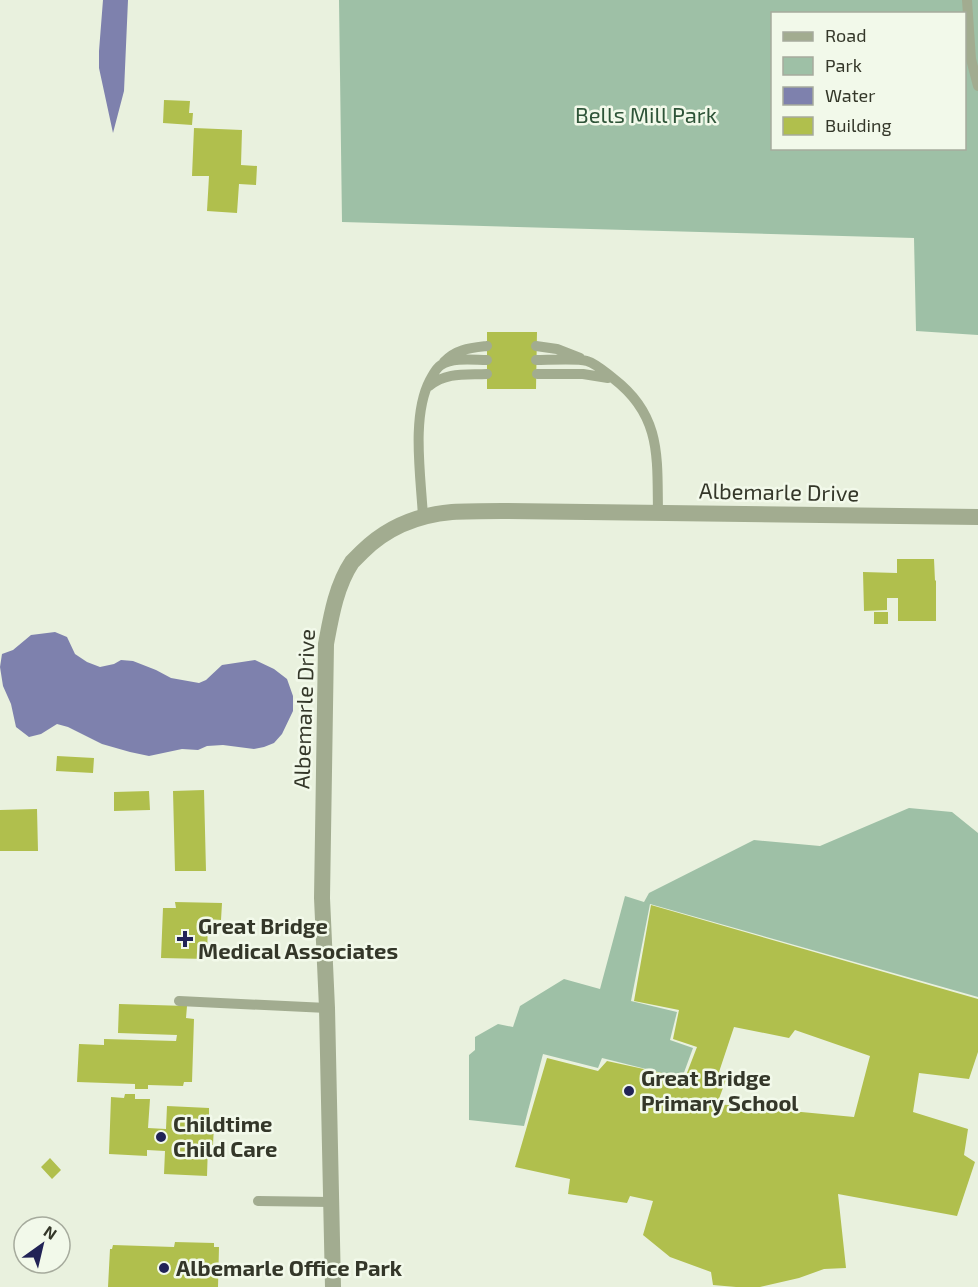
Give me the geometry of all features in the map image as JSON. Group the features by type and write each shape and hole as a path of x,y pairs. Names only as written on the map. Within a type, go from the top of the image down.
{"street":[{"name":"Albemarle Drive","path":"333,1287 327,1008 322,898 326,644 332,612 342,581 353,561 374,540 407,521 452,512 978,517"}],"lane":[{"path":"967,0 971,59 978,86"},
{"path":"423,517 419,422 426,388 440,366 449,357 459,351 487,346"},
{"path":"536,346 557,349 596,365 617,381 640,405 650,423 654,437 658,513"},
{"path":"440,366 450,362 487,360"},
{"path":"537,360 586,361"},
{"path":"426,388 437,380 449,376 487,374"},
{"path":"537,374 596,375 617,381"},
{"path":"179,1001 327,1008"},
{"path":"258,1201 332,1202"}],"green space":[{"name":"Bells Mill Park","path":"339,0 978,0 978,335 916,331 914,238 342,222"},
{"path":"909,808 952,812 978,833 978,997 650,904 631,1001 677,1012 670,1040 693,1048 682,1078 602,1058 598,1068 543,1054 524,1126 469,1120 469,1055 475,1050 475,1037 498,1024 513,1027 520,1006 564,979 600,989 625,896 644,902 649,893 754,840 820,846"}],"water":[{"path":"103,0 128,0 124,91 113,133 99,68"},
{"path":"55,632 67,637 75,654 100,667 121,660 133,661 171,678 199,683 206,680 222,665 255,660 274,669 287,679 293,696 293,711 282,734 274,743 254,749 223,745 207,746 198,750 182,749 149,756 102,744 57,724 41,734 29,737 16,727 11,704 3,686 0,667 2,654 13,650 31,635"}],"building":[{"path":"164,100 190,101 189,113 193,113 192,125 163,123"},
{"path":"194,128 242,130 241,165 257,166 256,185 239,184 237,213 207,211 209,176 192,176"},
{"path":"487,332 537,332 536,389 487,389"},
{"path":"897,559 934,559 936,621 898,621 898,598 887,598 887,610 864,611 863,572 897,573"},
{"path":"874,612 888,612 888,624 874,624"},
{"path":"57,756 94,758 93,773 56,771"},
{"path":"204,790 206,871 175,871 173,791"},
{"path":"149,791 150,810 114,811 114,792"},
{"path":"37,809 38,851 0,851 0,810"},
{"name":"Great Bridge Medical Associates","path":"175,902 222,903 221,920 208,919 207,959 161,958 163,908 176,908"},
{"name":"Great Bridge Primary School","path":"651,905 978,999 978,1052 969,1079 919,1073 913,1112 968,1129 964,1155 975,1162 957,1216 838,1194 846,1268 824,1269 799,1278 760,1287 713,1285 711,1272 670,1257 643,1235 653,1201 630,1196 627,1203 568,1194 570,1179 515,1167 547,1058 598,1071 607,1061 685,1078 697,1047 673,1039 679,1010 634,1001","holes":["734,1027 789,1038 795,1030 870,1056 854,1117 717,1104 727,1077 718,1075"]},
{"path":"119,1004 187,1006 186,1018 194,1019 192,1082 184,1082 183,1086 148,1085 148,1089 135,1089 135,1084 77,1082 79,1044 104,1045 104,1039 176,1041 177,1035 118,1033"},
{"name":"Childtime Child Care","path":"125,1094 135,1094 135,1099 150,1099 148,1128 166,1129 167,1106 209,1108 209,1125 214,1125 213,1145 208,1145 207,1176 164,1174 165,1151 147,1150 147,1156 109,1154 111,1097 124,1098"},
{"path":"50,1158 61,1170 52,1179 41,1167"},
{"name":"Albemarle Office Park","path":"175,1242 214,1243 214,1247 219,1247 218,1287 108,1287 110,1249 113,1245 174,1247"}],"place":[{"name":"Great Bridge Medical Associates","path":"185,939"},
{"name":"Great Bridge Primary School","path":"629,1091"},
{"name":"Childtime Child Care","path":"161,1137"},
{"name":"Albemarle Office Park","path":"164,1268"}]}
